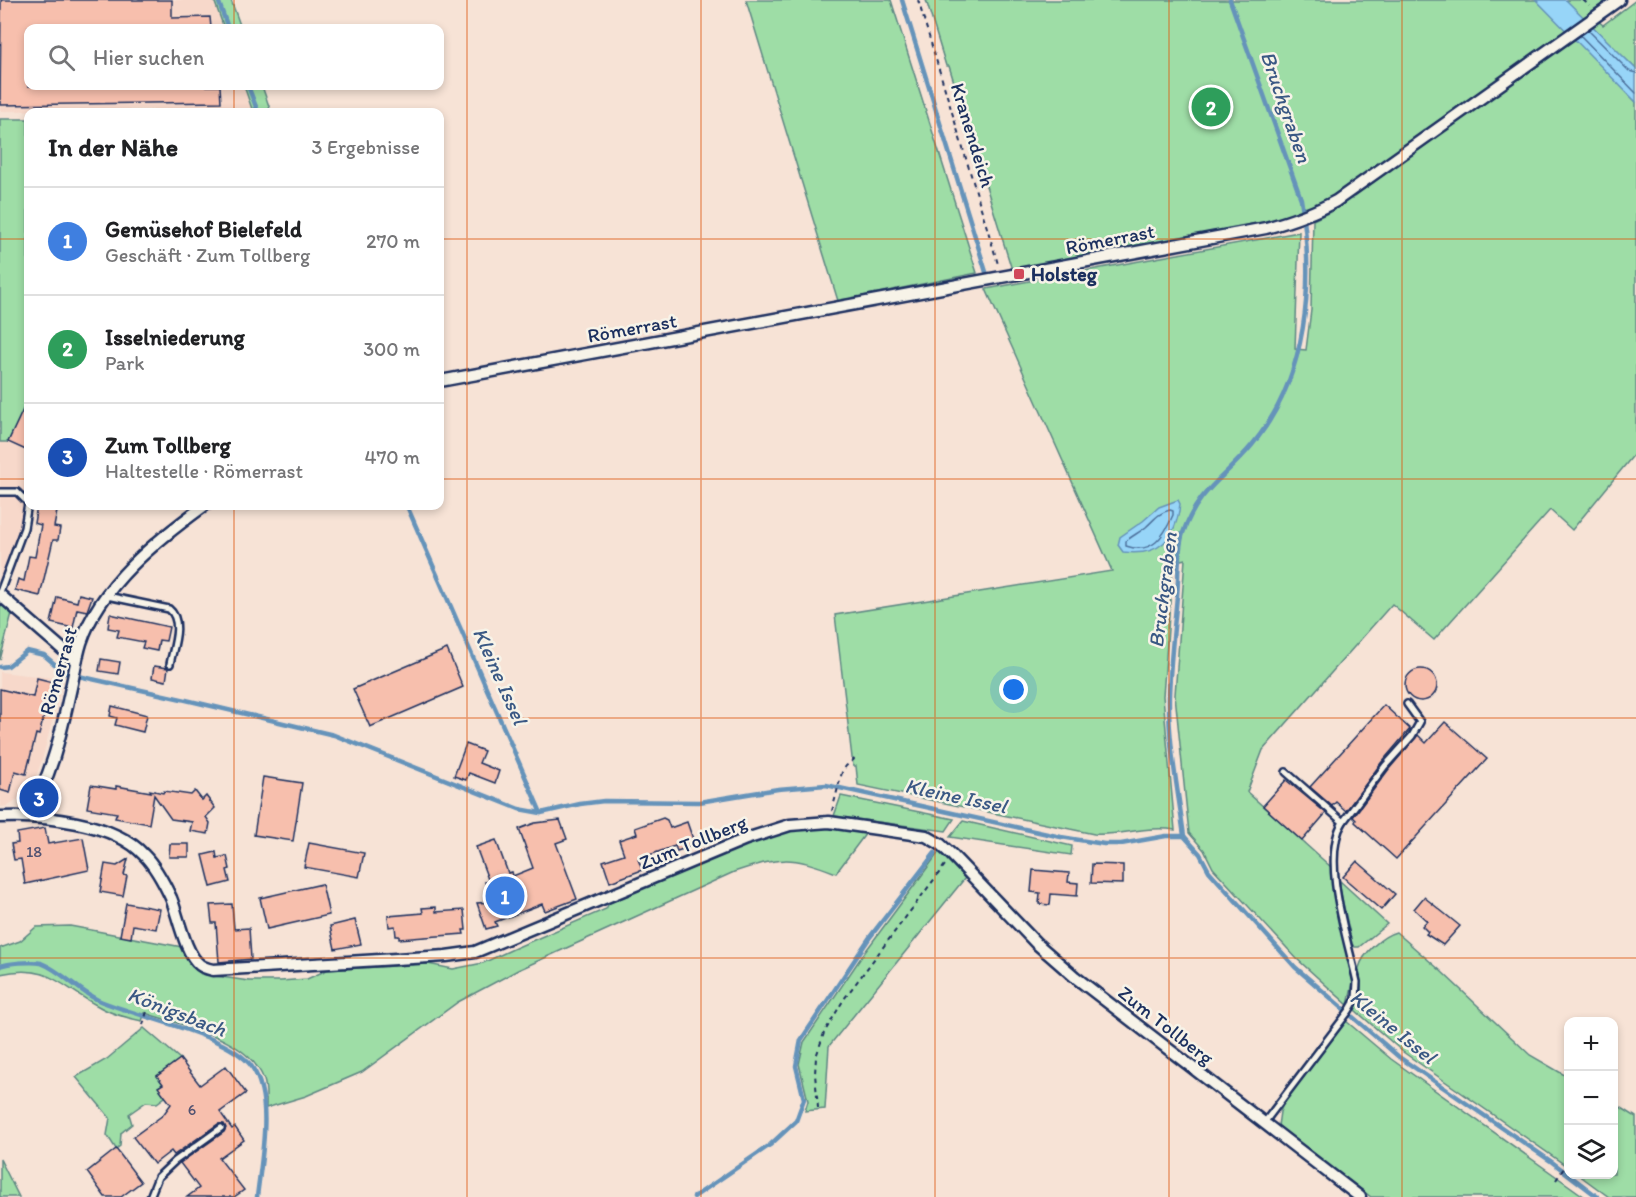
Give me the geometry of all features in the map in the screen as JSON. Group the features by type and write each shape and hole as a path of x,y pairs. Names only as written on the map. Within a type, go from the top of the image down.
{"street":[{"name":"Römerrast","path":"444,380 1002,278 1266,228 1294,220 1317,212 1336,201 1619,0"},
{"name":"Römerrast","path":"27,816 39,798 49,774 85,632 107,596 130,568 167,533 199,510"},
{"path":"0,594 76,665"},
{"name":"Zum Tollberg","path":"0,817 27,816 80,824 124,839 144,854 159,873 193,957 201,966 213,970 446,956 475,952 746,839 790,825 829,822 926,836 940,844 952,855 1036,942 1075,977 1360,1197"}],"lane":[{"path":"0,492 17,492 24,498"},
{"path":"0,594 24,528 27,510"},
{"path":"107,596 169,609 174,613 177,623 170,664"},
{"path":"1264,1123 1348,1013 1356,999 1357,982 1341,914 1334,858 1338,830 1384,766 1412,736 1420,722 1407,704"},
{"path":"1286,772 1343,822"},
{"path":"150,1197 158,1177 175,1161 221,1128"}],"path":[{"name":"Kranendeich","path":"918,0 1002,278"},
{"path":"837,795 846,765 858,756"},
{"path":"818,1108 814,1074 816,1057 824,1033 844,999 952,855"},
{"path":"143,1023 148,1008"},
{"path":"1557,1178 1564,1168"}],"shaded area":[{"path":"0,0 214,0 223,24 24,24 24,90 245,90 252,108 24,108 24,111 0,111"},
{"path":"24,409 24,510 30,510 21,554 12,552 4,592 0,587 0,442 8,442"},
{"path":"0,672 63,679 35,779 24,796 8,806 0,807"}],"green space":[{"path":"214,0 231,0 240,24 223,24"},
{"path":"746,0 891,0 977,273 838,301"},
{"path":"926,0 1615,0 1325,204 1305,214 1012,270 949,66 946,66"},
{"path":"1636,0 1636,69 1592,26 1598,21 1603,25"},
{"path":"1575,38 1636,102 1636,452 1572,530 1550,510 1434,640 1392,604 1263,750 1247,792 1331,867 1334,895 1353,983 1348,1005 1297,959 1213,868 1204,850 1189,833 1175,695 1185,559 1173,562 1163,696 1175,830 1155,829 1094,834 858,785 856,766 853,766 835,615 1112,571 986,289 1299,232 1295,349 1306,350 1311,310 1313,220 1330,212 1361,191"},
{"path":"245,90 263,90 270,108 252,108"},
{"path":"0,119 24,119 24,410 8,442 0,442"},
{"path":"0,603 12,613 0,660"},
{"path":"841,796 954,819 946,831 834,816"},
{"path":"963,821 1072,846 1071,855 950,837"},
{"path":"827,828 866,833 836,873 807,863 785,860 763,863 734,872 518,970 458,1002 362,1072 306,1096 266,1108 265,1083 256,1065 230,1043 213,1035 145,1013 142,1021 103,1009 43,974 17,971 0,974 0,948 20,941 36,927 70,926 182,947 188,961 201,974 249,981 307,979 327,970 428,964 453,969 483,963 606,909 609,903 747,845 797,829"},
{"path":"939,852 965,878 829,1046 825,1109 805,1111 808,1101 799,1064 804,1042 862,956"},
{"path":"1340,881 1387,924 1359,947 1352,944"},
{"path":"1396,932 1530,1055 1564,1075 1564,1164 1403,1052 1355,1010 1361,993 1359,970 1361,962 1385,937"},
{"path":"1346,1021 1391,1059 1585,1197 1371,1197 1278,1126 1284,1102"},
{"path":"144,1028 180,1059 157,1076 163,1084 159,1087 165,1097 157,1103 146,1102 129,1114 132,1124 121,1133 120,1146 116,1149 107,1135 110,1118 76,1077 107,1059"},
{"path":"1618,1106 1636,1117 1636,1197 1609,1197 1584,1179 1618,1179"},
{"path":"0,1159 19,1197 0,1197"}],"water":[{"path":"1536,0 1566,0 1636,69 1636,102"},
{"path":"1178,500 1180,504 1178,516 1170,536 1164,543 1147,552 1123,552 1118,545 1120,537 1159,507"}],"building":[{"path":"1,0 172,0 172,18 210,17 211,24 24,24 24,90 220,90 221,102 0,105"},
{"path":"24,408 24,449 8,442"},
{"path":"36,510 57,510 54,527 60,528 58,540 53,540 40,596 15,590 18,579 24,581 29,556 35,557 41,525 34,523"},
{"path":"79,594 92,597 87,611 77,609 73,628 51,623 57,597 77,602"},
{"path":"110,614 169,627 166,641 159,640 157,651 142,648 144,642 117,637 119,630 108,628"},
{"path":"447,649 463,687 370,727 353,689"},
{"path":"101,659 120,662 118,674 99,671"},
{"path":"154,666 168,668 166,681 152,678"},
{"path":"1421,669 1432,674 1437,685 1432,696 1421,701 1410,696 1405,685 1410,674"},
{"path":"37,678 53,682 26,774 15,771 10,793 0,790 0,689 33,697"},
{"path":"1384,705 1410,729 1381,763 1346,811 1336,802 1332,806 1310,787"},
{"path":"112,706 147,715 143,732 115,725 117,718 110,716"},
{"path":"1445,722 1487,759 1396,859 1355,822 1353,817 1418,735 1426,743"},
{"path":"466,744 484,751 479,763 499,771 495,783 469,773 466,780 454,776"},
{"path":"263,777 302,783 293,841 254,835"},
{"path":"1286,780 1326,813 1302,841 1263,806"},
{"path":"91,785 191,795 195,791 202,800 206,796 215,808 206,817 210,823 208,834 190,831 192,822 171,819 154,795 149,824 115,818 117,813 87,808"},
{"path":"663,818 667,820 670,828 687,822 695,845 677,851 675,846 638,859 642,870 610,882 603,861 624,854 619,840 637,834 635,828"},
{"path":"560,820 567,839 556,843 577,899 545,911 542,904 495,922 497,926 486,929 477,903 492,902 485,882 489,882 476,847 496,840 508,873 512,872 513,876 533,868 519,829 535,823"},
{"path":"45,828 48,844 83,838 89,870 25,884 21,859 14,860 11,844 18,843 17,833"},
{"path":"309,843 364,853 359,877 304,867"},
{"path":"170,844 189,844 189,857 169,857"},
{"path":"216,852 217,858 227,856 230,882 211,887 203,855"},
{"path":"128,859 124,875 127,876 123,896 100,892 105,864 117,866"},
{"path":"1357,861 1395,894 1381,910 1343,877"},
{"path":"1092,864 1123,865 1123,884 1091,883"},
{"path":"1033,870 1069,873 1068,882 1078,883 1077,896 1051,894 1050,905 1039,904 1040,893 1031,892"},
{"path":"322,884 329,915 267,929 260,898"},
{"path":"1424,897 1460,926 1443,945 1426,934 1428,932 1422,926 1427,921 1414,909"},
{"path":"126,903 160,909 156,929 133,925 131,938 120,936"},
{"path":"232,904 234,929 249,928 251,959 219,962 216,923 212,923 210,905"},
{"path":"436,907 436,912 464,910 466,930 463,930 464,934 399,939 399,936 396,936 395,926 389,927 388,916 423,913 422,908"},
{"path":"355,920 361,944 335,949 330,926"},
{"path":"180,1059 200,1085 226,1066 246,1093 220,1112 232,1129 235,1127 244,1140 219,1158 244,1190 234,1197 187,1197 199,1188 180,1163 224,1132 226,1128 224,1124 218,1124 174,1155 171,1151 154,1164 133,1137 163,1115 171,1104 158,1087 163,1084 157,1076"},
{"path":"116,1149 141,1182 121,1197 105,1197 87,1172"}],"waterway":[{"name":"Kleine Issel","path":"218,0 227,24"},
{"path":"902,0 986,272"},
{"name":"Bruchgraben","path":"1184,836 1169,713 1170,671 1181,540 1189,518 1204,494 1242,457 1271,419 1296,360 1303,328 1306,296 1307,263 1301,199 1230,0"},
{"name":"Kleine Issel","path":"250,90 256,108"},
{"name":"Kleine Issel","path":"409,510 541,813 604,801 699,802 778,789 826,785 1061,837 1104,844 1184,836 1200,854 1209,871 1295,967 1399,1057 1552,1162 1598,1197"},
{"path":"0,667 8,666 27,651 44,655 65,673 334,735 519,809 541,813"},
{"path":"694,1197 770,1145 796,1121 804,1099 796,1066 801,1040 870,937 935,853"},
{"name":"Königsbach","path":"0,966 41,963 98,1000 181,1027 224,1045 240,1055 252,1067 259,1080 263,1096 263,1148 257,1197"}],"place":[{"name":"Isselniederung","path":"1211,107"},
{"name":"Holsteg","path":"1019,274"},
{"name":"Zum Tollberg","path":"39,798"},
{"name":"Gemüsehof Bielefeld","path":"505,896"}]}
